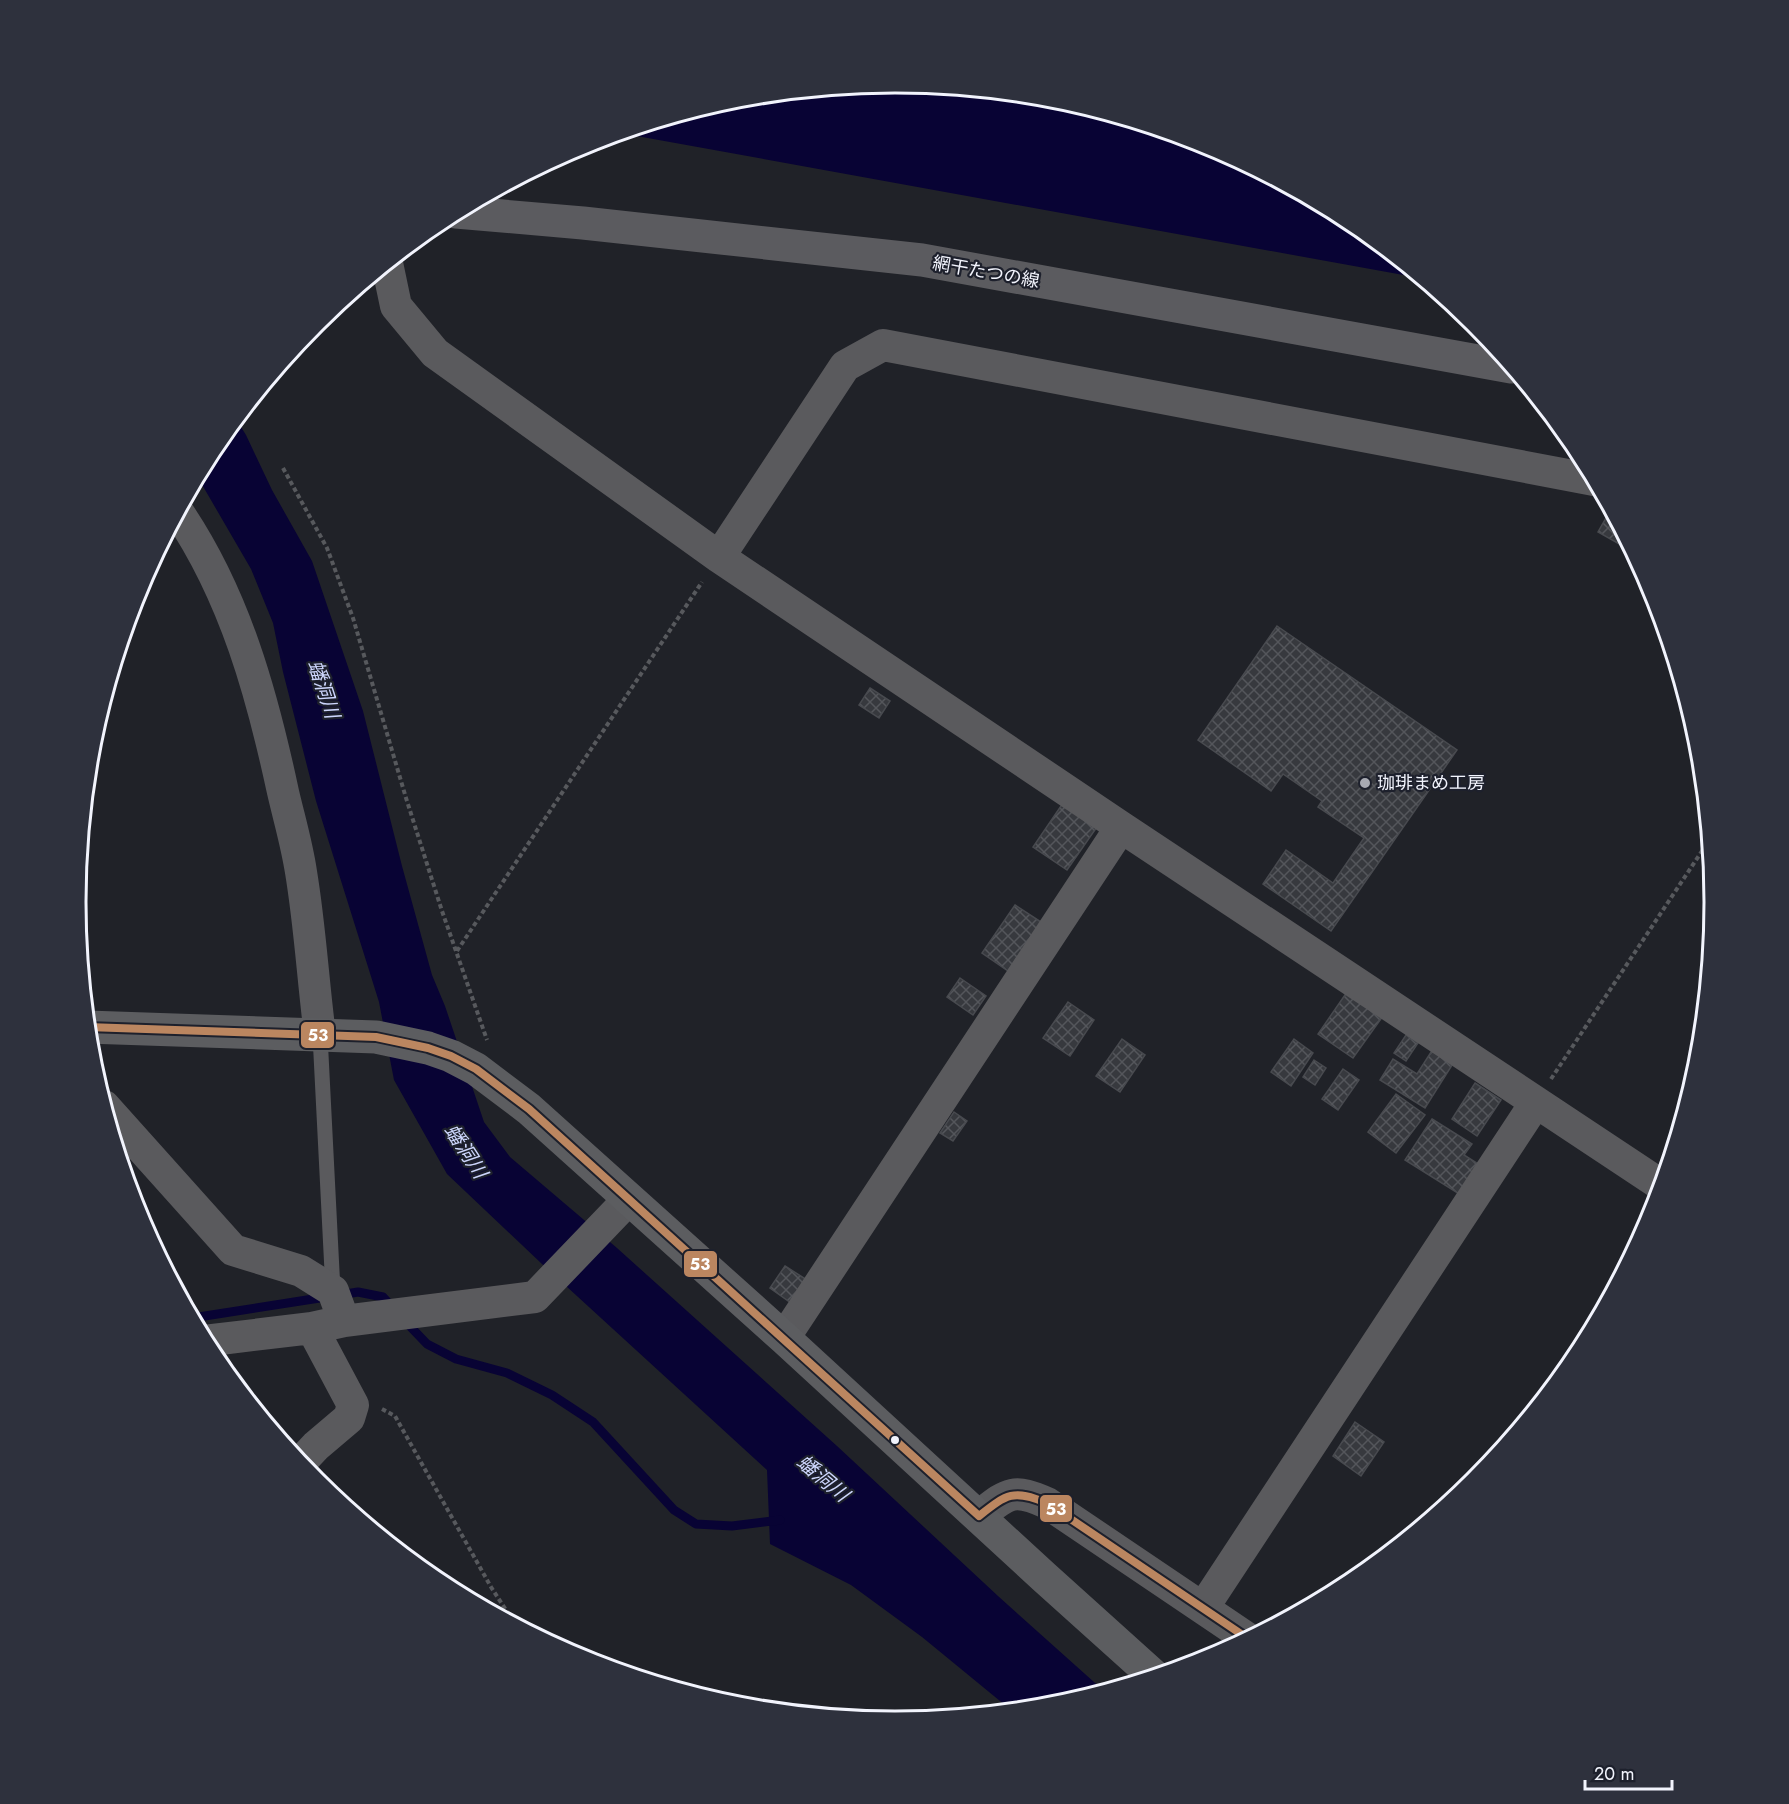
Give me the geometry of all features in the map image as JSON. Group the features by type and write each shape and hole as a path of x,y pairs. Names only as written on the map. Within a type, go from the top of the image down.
{"main road":[{"name":"網干たつの線","path":"470,213 583,223 922,260 1499,365"}],"street":[{"path":"389,271 396,306 435,353 719,556 1121,827 1654,1180"},
{"path":"719,556 845,366 883,345 1583,478"},
{"path":"183,518 230,606 253,671 272,739 301,871 320,1035"},
{"path":"784,1338 1121,827"},
{"path":"96,1028 376,1037 428,1048 451,1056 476,1069 504,1089 629,1199 1148,1670"},
{"path":"1203,1608 1536,1102"},
{"path":"115,1119 233,1250 301,1271 333,1291 344,1321"},
{"path":"215,1340 535,1297 629,1199"},
{"path":"306,1457 349,1418 353,1405 312,1328"},
{"path":"979,1516 1005,1496 1016,1493 1029,1495 1047,1503 1240,1633"}],"lane":[{"path":"320,1035 333,1291"}],"path":[{"path":"283,468 327,548 353,618 406,798 504,1089"},
{"path":"456,951 719,556"},
{"path":"1536,1102 1702,851"},
{"path":"353,1405 376,1406 395,1416 507,1612"}],"water":[{"path":"894,93 947,95 1000,100 1052,109 1155,136 1252,176 1344,229 1406,275 635,136 737,109 789,100 842,95"},
{"name":"蟠洞川","path":"241,427 272,490 312,561 363,711 432,975 445,1006 484,1122 510,1157 617,1248 1097,1685 1003,1703 922,1637 851,1585 770,1544 767,1470 447,1174 394,1080 379,1002 316,801 273,623 251,569 202,485"}],"building":[{"path":"1606,518 1620,545 1598,532"},
{"name":"珈琲まめ工房","path":"1277,626 1457,750 1331,931 1263,884 1286,850 1333,883 1364,838 1318,807 1322,801 1283,774 1271,791 1198,740"},
{"path":"870,688 890,701 879,718 859,705"},
{"path":"1063,803 1097,827 1067,870 1033,847"},
{"path":"1015,905 1041,922 1008,971 982,953"},
{"path":"960,978 986,996 973,1015 947,997"},
{"path":"1347,992 1383,1016 1353,1058 1318,1034"},
{"path":"1068,1002 1094,1020 1070,1056 1043,1038"},
{"path":"1406,1035 1418,1043 1406,1061 1394,1053"},
{"path":"1122,1039 1145,1055 1120,1092 1096,1076"},
{"path":"1294,1039 1313,1053 1291,1086 1271,1072"},
{"path":"1433,1049 1454,1062 1425,1108 1380,1080 1393,1059 1417,1074"},
{"path":"1314,1060 1326,1068 1315,1085 1303,1077"},
{"path":"1343,1069 1359,1080 1338,1110 1322,1099"},
{"path":"1475,1083 1501,1100 1477,1136 1452,1119"},
{"path":"1396,1094 1425,1115 1396,1153 1368,1132"},
{"path":"954,1112 967,1121 953,1141 940,1133"},
{"path":"1432,1119 1472,1144 1464,1155 1483,1167 1464,1197 1405,1160"},
{"path":"785,1266 807,1280 791,1303 770,1288"},
{"path":"1355,1422 1384,1442 1361,1476 1333,1456"}],"waterway":[{"path":"340,1295 358,1292 383,1297 393,1308"},
{"path":"201,1317 326,1297"},
{"path":"404,1320 427,1344 456,1359 507,1373 552,1395 593,1422 674,1510 696,1524 732,1526 780,1520"}],"transit line":[{"name":"53","path":"95,1027 376,1037 428,1048 451,1056 476,1069 529,1109 979,1516 1011,1496 1026,1496 1047,1503 1240,1633"}],"place":[{"name":"珈琲まめ工房","path":"1365,783"}]}
